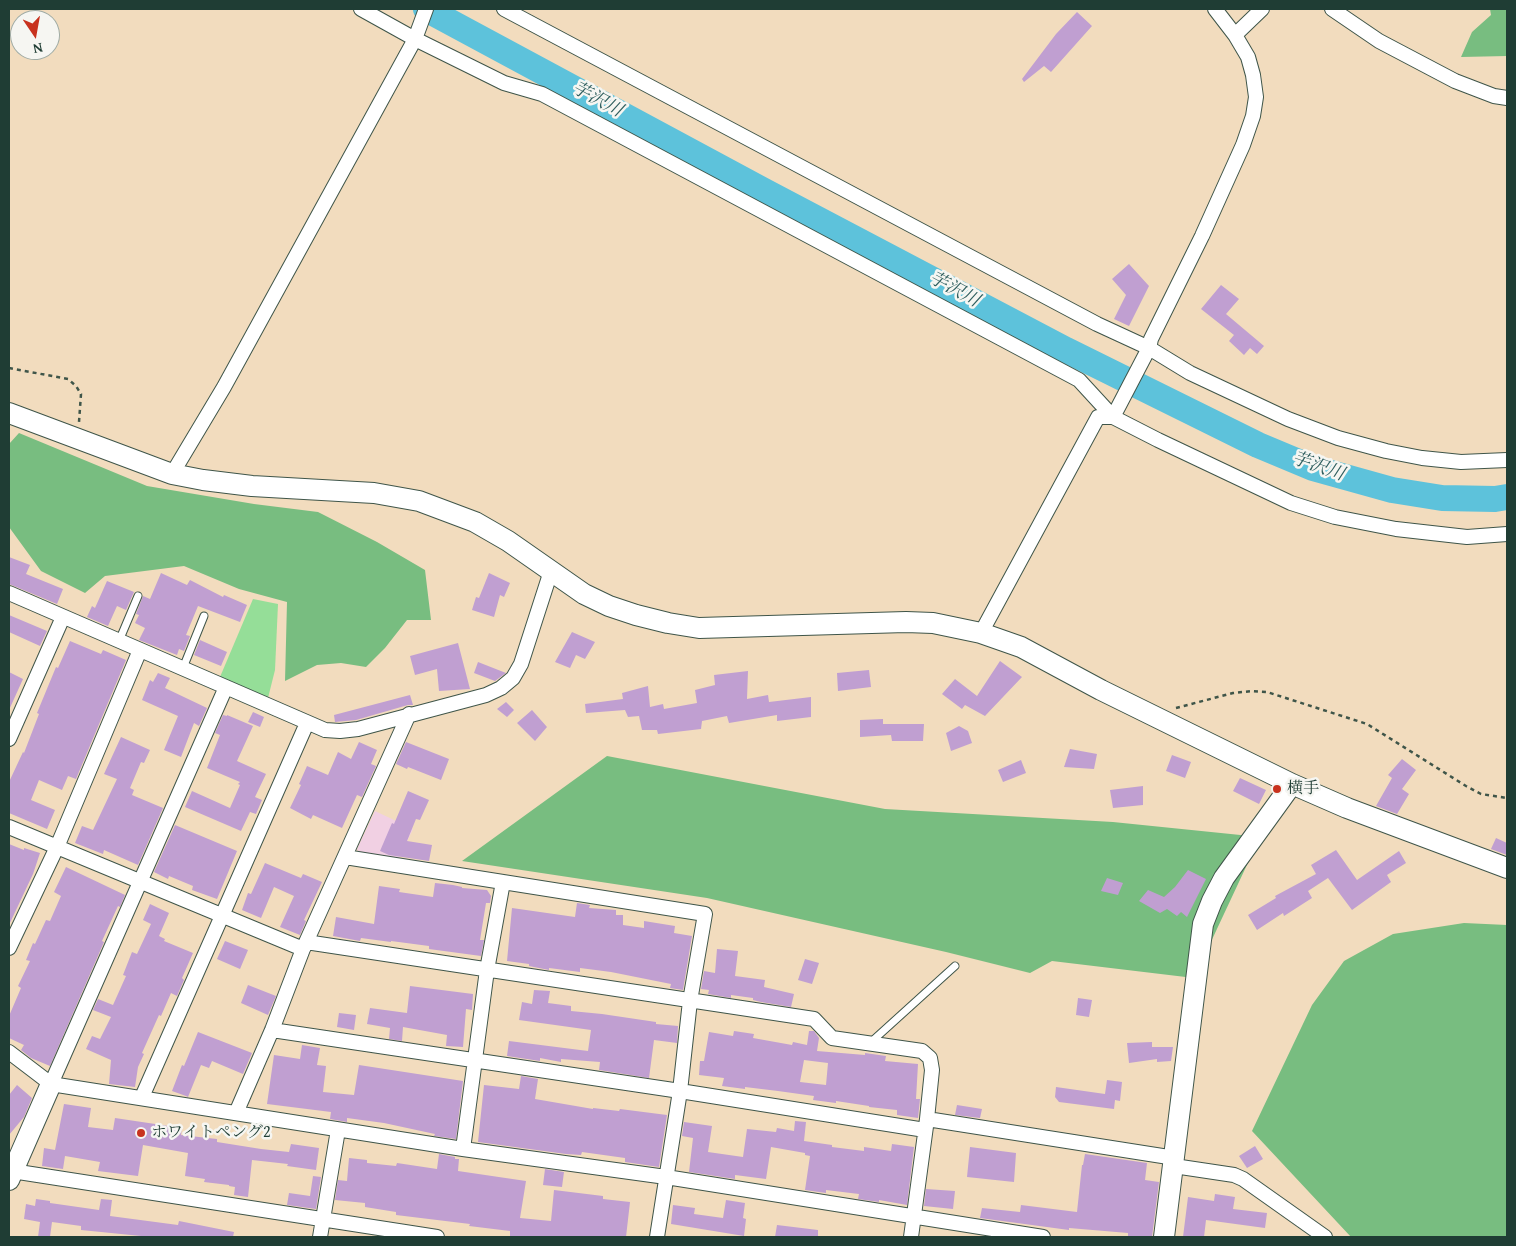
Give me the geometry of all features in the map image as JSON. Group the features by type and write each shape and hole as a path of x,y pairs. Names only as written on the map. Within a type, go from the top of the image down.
{"street":[{"path":"361,9 417,34 504,83 542,94 1079,380 1113,416 1158,440 1291,503 1335,517 1396,529 1467,537 1507,534"},
{"path":"172,474 229,378 417,34 426,9"},
{"path":"504,9 1097,324 1148,348 1190,373 1288,419 1338,438 1386,451 1422,458 1461,462 1507,460"},
{"path":"1113,416 1202,236 1243,145 1253,116 1256,97 1248,56 1215,9"},
{"path":"1235,35 1262,9"},
{"path":"1332,9 1379,41 1455,81 1494,96 1507,98"},
{"path":"9,413 172,474 252,486 374,493 419,501 475,522 508,541 584,594 636,615 668,623 707,628 906,622 933,623 981,633 1020,647 1156,718 1292,784 1348,808 1507,868"},
{"path":"981,633 1098,417 1113,416"},
{"path":"9,593 307,723 325,730 340,731 358,729 486,694 501,688 513,678 522,664 551,571"},
{"path":"9,738 63,617"},
{"path":"9,948 57,847 140,650"},
{"path":"226,687 10,1173 437,1237"},
{"path":"236,1113 272,1030 305,946 409,714"},
{"path":"142,1097 307,723"},
{"path":"1164,1237 1203,924 1212,900 1224,878 1292,784"},
{"path":"9,827 140,880 222,916 305,946 487,970 814,1019 832,1038 922,1051 930,1058 932,1070 911,1237"},
{"path":"345,858 705,914 690,1001 680,1091 657,1237"},
{"path":"463,1149 487,970 503,882"},
{"path":"272,1030 1174,1162 1243,1178 1325,1237"},
{"path":"9,1052 51,1084 463,1149 666,1177 1043,1237"},
{"path":"320,1237 338,1130"}],"lane":[{"path":"120,641 138,596"},
{"path":"183,668 204,616"},
{"path":"870,1043 955,966"}],"path":[{"path":"9,368 68,379 76,386 81,394 80,414 75,438"},
{"path":"1156,718 1176,708 1206,699 1233,693 1267,692 1367,724 1481,794 1507,798"}],"shaded area":[{"path":"375,811 413,829 398,860 363,859 357,849"}],"green space":[{"path":"1490,9 1507,9 1507,56 1461,57 1472,32 1491,15"},
{"path":"19,433 147,486 254,504 318,512 377,542 425,570 431,620 407,620 385,648 366,667 341,663 317,665 285,681 287,602 239,589 184,566 105,576 85,593 41,571 9,527 9,444"},
{"path":"253,599 278,604 275,670 268,698 220,677"},
{"path":"607,756 885,809 1113,822 1260,837 1194,978 1052,961 1030,973 707,898 462,861"},
{"path":"1464,923 1507,925 1507,1237 1351,1237 1252,1131 1312,1005 1344,961 1393,934"}],"building":[{"path":"1077,12 1092,26 1051,72 1044,66 1024,82 1022,79 1056,34"},
{"path":"1129,264 1149,286 1129,326 1114,319 1126,295 1112,279"},
{"path":"1221,285 1239,299 1226,314 1264,346 1257,354 1250,348 1244,355 1229,341 1234,335 1201,309"},
{"path":"9,557 30,565 26,574 63,589 57,604 9,584"},
{"path":"161,573 187,585 190,580 223,597 224,595 247,605 240,622 198,606 186,635 190,636 184,651 179,649 177,655 139,640 145,628 135,623 139,615 136,614 143,596 150,599"},
{"path":"489,573 510,583 504,597 500,595 494,617 472,610 476,597 479,598"},
{"path":"107,581 134,592 126,610 117,606 108,626 87,617 92,606 95,608"},
{"path":"9,615 47,631 40,646 9,632"},
{"path":"572,632 595,642 585,659 576,655 570,668 555,662"},
{"path":"200,640 227,652 221,666 194,655"},
{"path":"70,641 101,654 103,650 126,660 76,779 68,776 62,790 39,780 31,800 55,810 47,829 9,813 9,782 24,753 39,714 37,713 56,667 58,668"},
{"path":"458,643 470,689 439,691 437,669 415,675 410,656"},
{"path":"1000,661 1022,677 985,716 965,705 962,709 942,694 955,679 977,696"},
{"path":"478,662 506,673 495,681 474,673"},
{"path":"869,670 871,687 838,691 837,673"},
{"path":"748,671 747,699 768,695 769,702 811,697 811,717 777,721 777,715 729,723 727,716 702,721 701,729 658,734 657,730 642,730 639,716 628,717 625,710 586,713 585,704 623,699 622,693 648,686 650,707 663,704 664,709 697,703 695,690 715,685 714,675"},
{"path":"9,672 23,679 9,710"},
{"path":"158,673 170,678 165,688 207,708 199,726 194,723 181,757 164,750 178,716 142,700 150,680 153,682"},
{"path":"410,695 413,705 356,720 335,722 334,715"},
{"path":"506,702 514,710 507,717 497,709"},
{"path":"532,710 547,727 535,741 517,723"},
{"path":"253,712 264,717 260,727 248,722"},
{"path":"223,715 253,726 237,761 266,774 255,797 262,800 256,814 250,812 241,831 185,807 192,791 230,808 240,785 238,784 240,782 207,768 220,735 215,733"},
{"path":"883,719 883,724 924,724 923,741 892,741 891,735 860,737 860,720"},
{"path":"959,726 968,731 972,743 951,751 946,733"},
{"path":"121,737 150,750 144,763 141,762 130,788 134,790 132,795 163,808 138,865 104,850 103,854 75,843 82,826 93,830 117,779 104,774"},
{"path":"359,742 377,750 371,764 376,766 362,797 357,795 342,828 313,815 311,819 290,808 301,785 299,784 307,766 328,775 338,752 351,759"},
{"path":"406,742 449,759 441,780 396,764"},
{"path":"1070,749 1097,754 1094,769 1064,767"},
{"path":"1172,755 1191,762 1185,778 1166,771"},
{"path":"1402,759 1416,770 1402,789 1409,794 1397,814 1376,806 1392,778 1388,775"},
{"path":"1021,760 1026,773 1003,782 998,770"},
{"path":"1240,778 1266,790 1259,804 1233,791"},
{"path":"1143,786 1143,805 1113,808 1110,790"},
{"path":"408,791 429,800 420,820 416,819 407,841 432,845 429,861 389,855 380,851"},
{"path":"175,825 237,851 217,899 192,890 193,886 169,876 168,879 154,872"},
{"path":"1496,838 1507,843 1507,855 1491,849"},
{"path":"9,844 24,850 24,848 40,853 33,874 9,925"},
{"path":"1336,850 1357,880 1399,851 1406,863 1387,875 1391,882 1352,910 1328,878 1308,891 1312,898 1284,916 1283,913 1257,930 1248,915 1276,898 1275,896 1316,874 1311,865"},
{"path":"265,863 301,878 303,874 322,882 304,920 306,921 300,935 280,927 294,896 274,887 261,918 242,910 248,893 251,894"},
{"path":"66,867 125,895 102,941 104,942 50,1066 31,1058 21,1050 24,1045 9,1038 9,1016 21,988 18,986 30,961 26,960 33,943 35,944 46,920 50,921 61,896 54,892"},
{"path":"1188,870 1206,879 1187,917 1181,912 1177,916 1167,909 1160,913 1139,901 1148,890 1164,897 1175,887"},
{"path":"1107,878 1123,883 1118,895 1101,891"},
{"path":"435,883 487,890 491,896 490,903 486,903 480,940 484,940 481,956 429,949 429,946 361,938 360,941 333,936 336,917 374,924 379,886 400,889 399,892 433,897"},
{"path":"577,903 590,905 589,908 616,910 616,915 623,915 623,925 644,928 644,921 675,926 674,933 692,936 683,990 670,988 671,984 611,972 580,968 580,972 549,968 549,970 529,966 529,964 507,961 512,908 575,917"},
{"path":"150,904 169,913 159,936 165,939 164,941 193,953 182,978 184,980 177,996 171,993 142,1053 144,1054 138,1067 135,1087 109,1084 111,1060 86,1049 92,1036 100,1039 111,1017 93,1010 98,999 113,1005 126,976 123,975 132,952 137,954 151,924 143,920"},
{"path":"225,941 248,950 240,969 217,959"},
{"path":"717,949 738,951 735,976 765,980 764,987 794,994 791,1007 761,1002 753,1000 753,998 731,995 731,998 708,994 709,990 701,989 704,971 715,973"},
{"path":"805,959 819,963 812,984 798,980"},
{"path":"248,985 276,996 268,1015 241,1003"},
{"path":"410,986 473,994 472,1010 466,1009 463,1047 446,1046 447,1035 403,1027 402,1041 389,1039 390,1028 367,1024 370,1008 407,1013"},
{"path":"534,990 550,991 548,1003 571,1006 571,1011 678,1026 677,1043 654,1040 649,1078 599,1070 600,1062 561,1059 561,1062 540,1058 540,1061 507,1056 509,1041 588,1051 591,1030 519,1020 522,1002 532,1004"},
{"path":"1078,998 1092,1000 1089,1017 1076,1015"},
{"path":"339,1013 356,1015 354,1030 337,1027"},
{"path":"734,1031 754,1034 753,1038 792,1045 793,1042 807,1045 809,1031 814,1031 819,1038 817,1051 865,1055 865,1053 886,1056 885,1061 918,1064 916,1099 920,1099 918,1118 897,1115 897,1110 836,1101 836,1103 813,1100 814,1096 722,1086 724,1078 699,1075 700,1061 704,1061 709,1032 733,1036","holes":["804,1060 828,1063 826,1085 800,1082"]},
{"path":"198,1032 252,1053 243,1074 212,1061 209,1068 201,1065 188,1097 172,1091"},
{"path":"1152,1042 1152,1047 1173,1047 1171,1061 1157,1062 1157,1059 1129,1063 1127,1043"},
{"path":"302,1045 320,1048 317,1065 326,1066 323,1092 354,1095 359,1065 463,1081 456,1139 434,1136 435,1134 384,1123 347,1118 347,1122 330,1119 331,1112 267,1104 274,1055 300,1059"},
{"path":"521,1076 538,1079 535,1099 593,1109 619,1111 620,1109 667,1115 659,1167 625,1162 625,1158 582,1152 581,1155 566,1154 478,1142 484,1085 519,1089"},
{"path":"1107,1080 1122,1082 1120,1101 1115,1100 1114,1109 1059,1102 1055,1097 1056,1087 1105,1094"},
{"path":"17,1085 32,1098 24,1117 9,1135 9,1095"},
{"path":"64,1104 91,1108 88,1127 113,1130 115,1118 182,1128 181,1135 217,1139 217,1142 261,1149 289,1152 291,1144 319,1148 316,1170 287,1166 288,1164 252,1160 248,1197 234,1195 235,1187 229,1185 204,1182 205,1179 185,1176 188,1153 143,1145 138,1176 98,1171 100,1162 65,1156 63,1169 42,1166 44,1148 55,1150"},
{"path":"957,1105 982,1109 980,1118 955,1115"},
{"path":"795,1121 806,1122 804,1141 864,1151 864,1147 891,1151 892,1144 914,1147 907,1205 879,1200 879,1202 858,1199 859,1194 826,1190 826,1193 805,1190 810,1156 805,1155 805,1153 771,1147 766,1179 735,1175 735,1179 689,1172 693,1138 682,1136 684,1122 712,1126 708,1152 743,1157 747,1129 776,1132 777,1128 794,1131"},
{"path":"1255,1146 1263,1159 1247,1168 1239,1156"},
{"path":"970,1147 1016,1153 1014,1182 967,1177"},
{"path":"439,1154 459,1159 458,1171 526,1181 520,1218 551,1221 554,1190 603,1196 603,1199 630,1202 626,1237 510,1237 510,1231 396,1215 396,1212 365,1207 365,1203 335,1200 338,1180 347,1181 349,1158 367,1160 367,1163 396,1166 397,1163 437,1169"},
{"path":"1085,1154 1147,1163 1145,1180 1159,1182 1152,1237 1128,1237 1128,1233 1069,1228 1069,1230 980,1218 982,1208 1020,1212 1021,1205 1077,1212"},
{"path":"545,1169 564,1172 562,1187 543,1185"},
{"path":"313,1176 321,1177 316,1209 287,1205 289,1193 310,1196"},
{"path":"926,1189 955,1191 953,1209 924,1206"},
{"path":"1215,1194 1235,1197 1233,1209 1267,1213 1265,1228 1206,1220 1204,1237 1183,1237 1188,1197 1214,1201"},
{"path":"36,1199 50,1201 50,1203 99,1210 101,1199 112,1200 110,1216 178,1225 179,1221 234,1232 233,1237 141,1237 81,1230 81,1226 52,1222 50,1237 38,1237 40,1222 24,1219 26,1204 35,1206"},
{"path":"726,1200 745,1203 743,1218 746,1219 744,1236 671,1224 673,1205 695,1208 694,1214 723,1218"},
{"path":"777,1225 818,1230 818,1237 775,1237"}],"waterway":[{"name":"芋沢川","path":"426,9 764,191 1066,350 1258,445 1313,468 1392,490 1442,498 1495,499 1507,497"}],"place":[{"name":"横手","path":"1277,789"},
{"name":"ホワイトペング2","path":"141,1133"}]}
